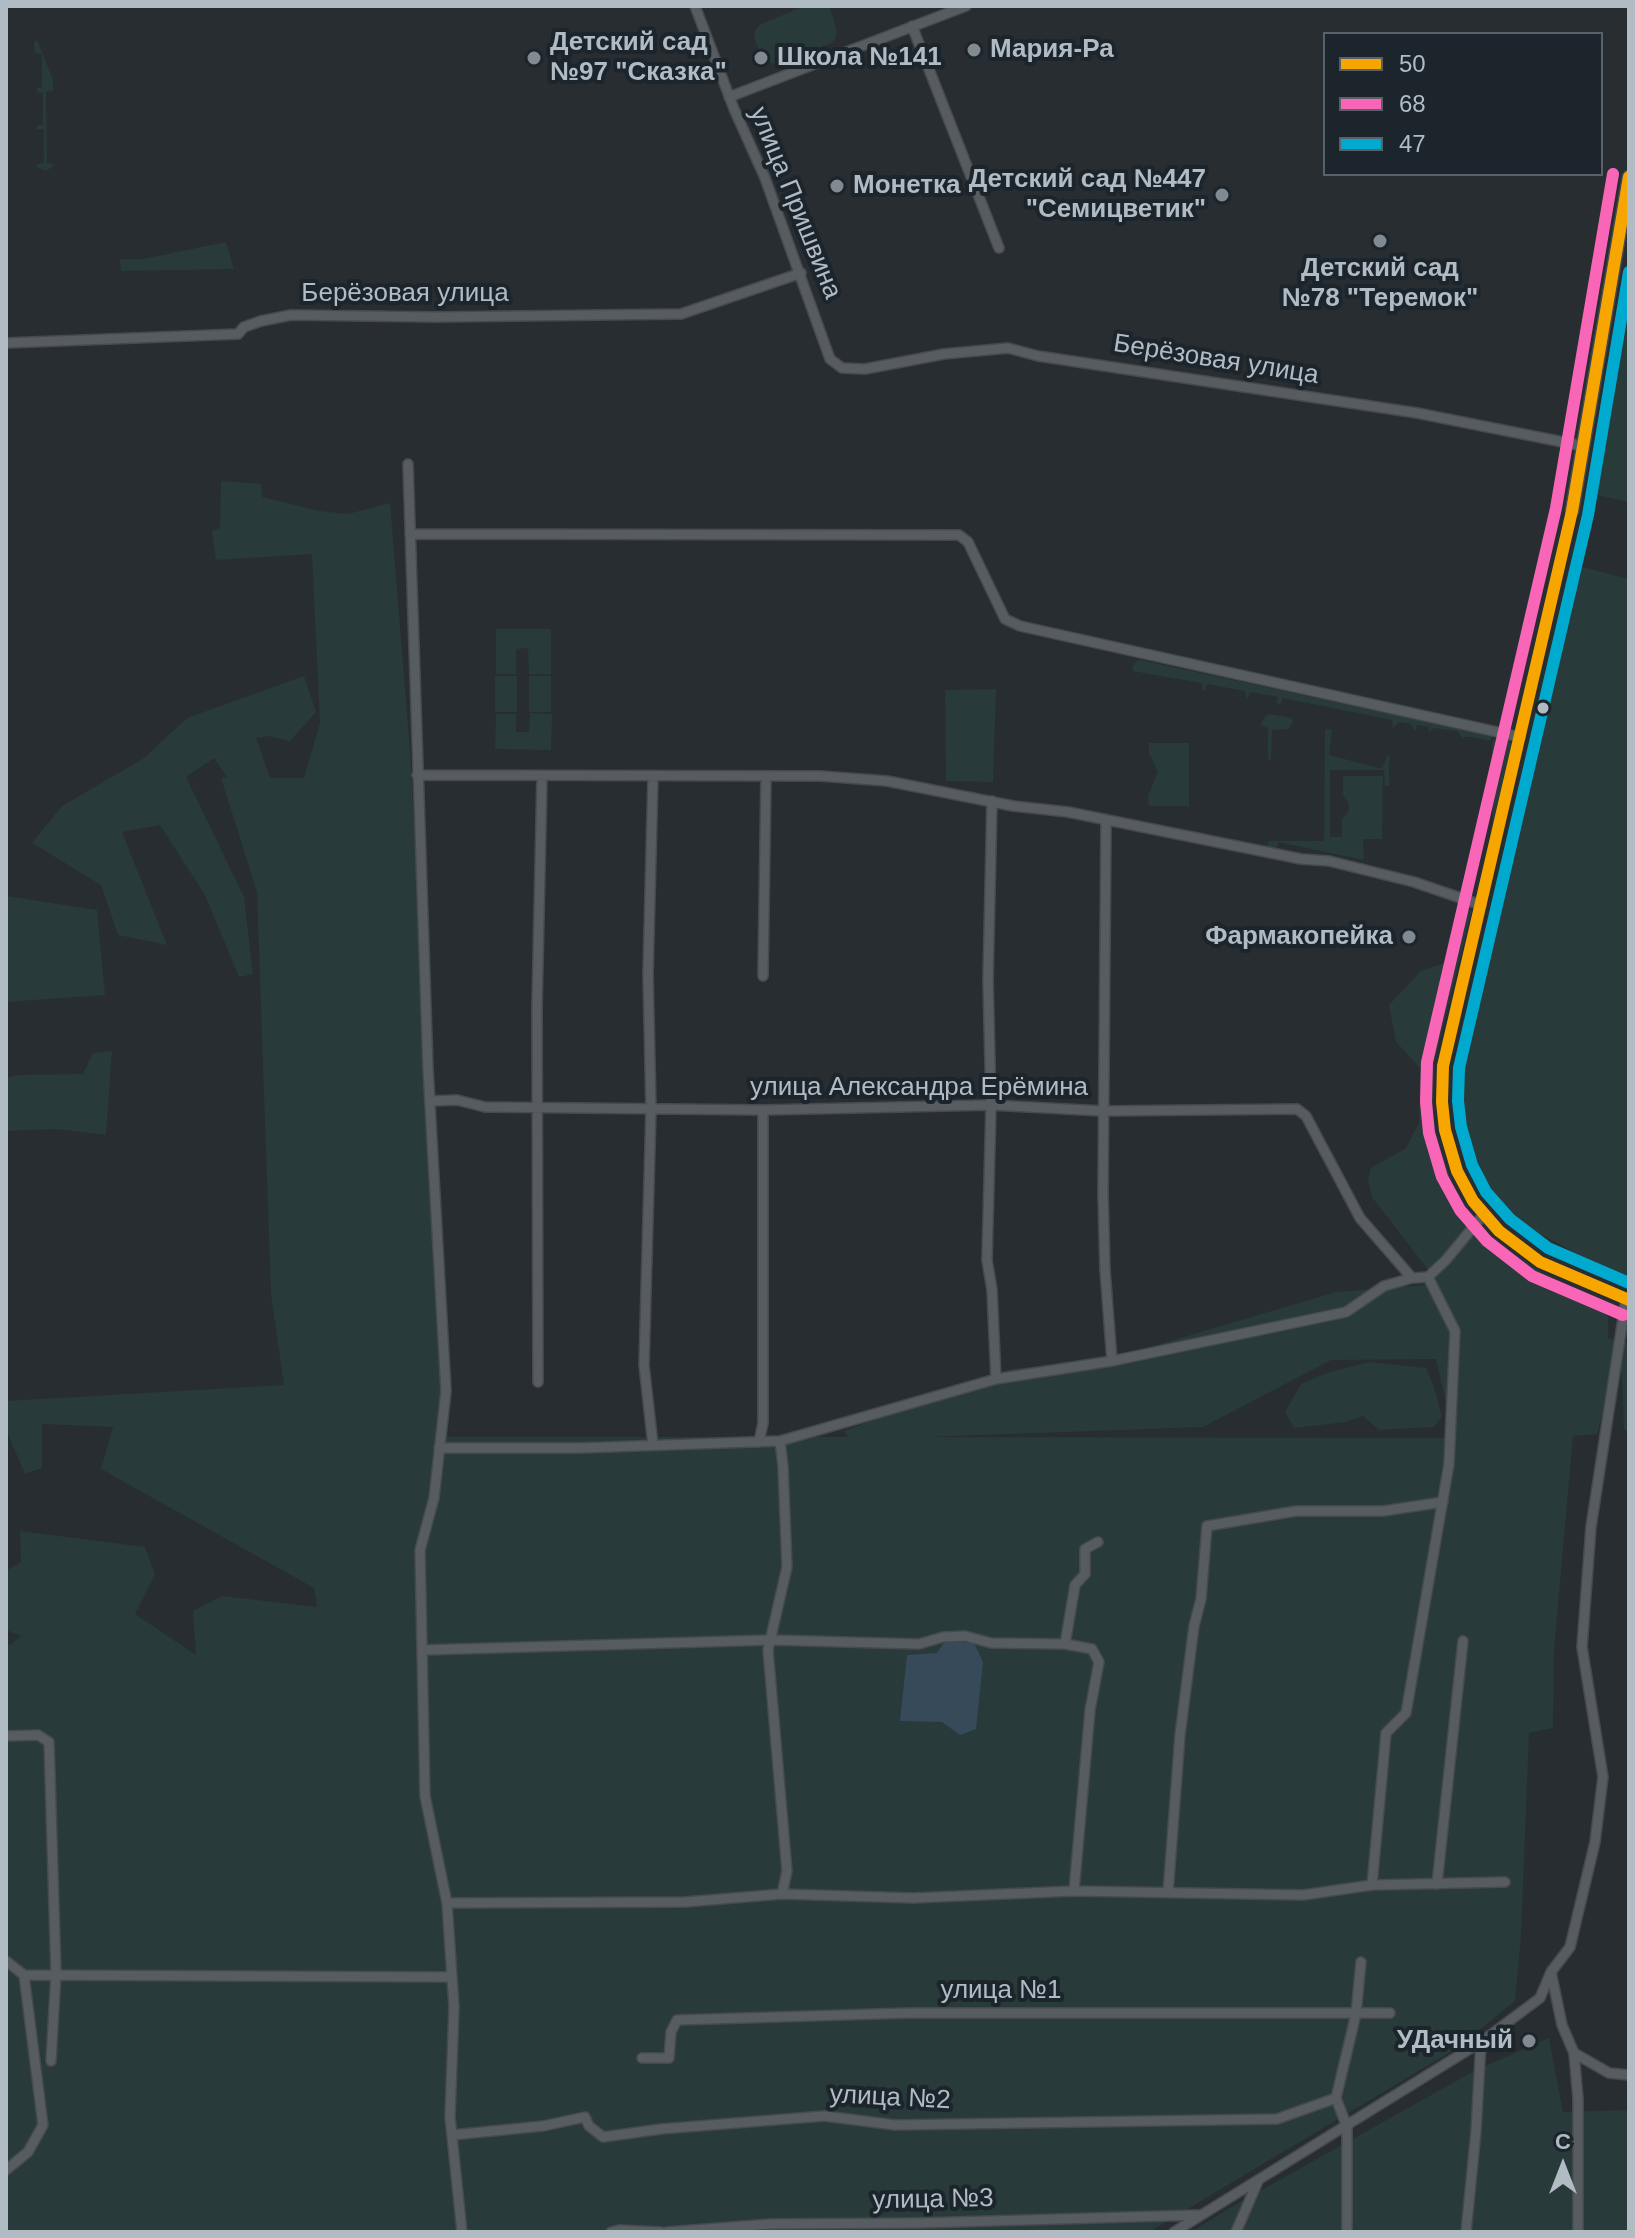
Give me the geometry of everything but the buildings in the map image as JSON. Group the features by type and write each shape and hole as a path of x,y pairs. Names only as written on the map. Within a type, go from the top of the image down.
{"street":[{"name":"улица Пришвина","path":"695,6 729,97 765,178 830,359 842,368"},
{"path":"729,97 966,6"},
{"path":"912,26 999,248"},
{"path":"1572,511 1629,177"},
{"name":"Берёзовая улица","path":"6,343 238,334 244,327 291,315 681,314 801,273"},
{"name":"Берёзовая улица","path":"842,368 865,369 944,354 1008,348 1038,356 1417,413 1583,446"},
{"path":"408,464 434,1213 446,1391 434,1498 420,1550 425,1796 447,1903 452,1977 452,2135 462,2232"},
{"path":"410,534 959,535 968,542 1005,619 1020,626 1520,737"},
{"path":"417,775 820,776 887,781 1013,806 1068,812 1301,859 1329,861 1414,882 1481,905"},
{"path":"538,1382 537,1007 542,776"},
{"path":"653,776 648,974 651,1109 644,1365 653,1445"},
{"path":"763,976 766,776"},
{"path":"992,801 987,1260 992,1290 996,1379"},
{"path":"1106,821 1103,1111 1105,1270 1112,1361"},
{"name":"улица Александра Ерёмина","path":"431,1101 457,1100 485,1107 651,1109 991,1105 1103,1111 1297,1109 1306,1116 1360,1218 1412,1278"},
{"path":"759,1442 763,1423 763,1110"},
{"path":"439,1448 780,1441 996,1379 1112,1361 1346,1312 1384,1286 1428,1277 1484,1214"},
{"path":"1372,1885 1386,1733 1406,1713 1449,1464 1455,1331 1428,1277"},
{"path":"1174,2232 1481,2042 1540,1998 1551,1972 1570,1947 1595,1842 1603,1777 1582,1647 1591,1527 1626,1299"},
{"path":"780,1441 787,1567 768,1650 787,1871 782,1894"},
{"path":"1168,1893 1180,1735 1194,1626 1201,1599 1207,1526 1296,1511 1383,1511 1443,1502"},
{"path":"1065,1644 1075,1585 1085,1574 1085,1549 1098,1542"},
{"path":"423,1650 771,1640 919,1644 943,1637 965,1636 991,1643 1065,1644 1092,1649 1099,1662 1090,1710 1074,1891"},
{"path":"1437,1884 1463,1641"},
{"path":"6,1736 38,1735 49,1742 56,1973 51,2061"},
{"path":"447,1903 685,1902 782,1894 913,1898 1074,1891 1303,1895 1372,1885 1505,1882"},
{"path":"6,1961 24,1975 452,1977"},
{"path":"1347,2232 1347,2127 1336,2098 1356,2014 1361,1962"},
{"path":"1551,1972 1562,2025 1574,2053 1578,2099 1578,2232"},
{"path":"6,2170 28,2152 43,2125 24,1975"},
{"name":"улица №1","path":"642,2058 669,2058 671,2032 677,2020 909,2013 1390,2013"},
{"path":"1466,2232 1481,2042"},
{"path":"1574,2053 1609,2073 1629,2075"},
{"name":"улица №2","path":"452,2135 543,2126 585,2117 589,2126 603,2137 661,2129 824,2116 895,2125 1277,2119 1336,2098"},
{"path":"1236,2232 1258,2181"},
{"name":"улица №3","path":"611,2232 664,2232 771,2224 1201,2215"}],"shaded area":[{"path":"805,6 830,8 836,28 832,43 774,64 767,62 762,58 754,37 756,29 761,24"},
{"path":"37,40 53,80 53,91 46,92 47,163 55,165 46,171 37,167 37,164 44,163 44,129 37,129 37,125 43,125 43,93 37,92 37,88 42,87 42,54 35,53 34,42"},
{"path":"226,242 234,269 121,271 120,259 143,259"},
{"path":"1629,297 1629,502 1592,494"},
{"path":"221,481 261,484 262,497 319,511 348,514 390,503 410,750 422,982 422,1066 446,1437 848,1437 844,1431 1011,1369 1113,1358 1336,1292 1427,1285 1436,1280 1372,1197 1368,1180 1371,1168 1406,1148 1419,1123 1420,1068 1396,1042 1389,1005 1421,971 1444,963 1457,909 1472,910 1434,1063 1433,1123 1452,1184 1483,1234 1608,1316 1608,1338 1629,1343 1629,1433 1624,1429 1622,1373 1612,1376 1597,1434 1573,1436 1554,1650 1553,1728 1529,1733 1521,1936 1515,2001 1457,2048 1149,2232 6,2232 6,1645 21,1636 6,1630 6,1571 21,1562 20,1531 145,1547 155,1574 135,1614 196,1655 193,1611 222,1596 317,1607 314,1588 101,1469 113,1427 42,1424 42,1468 25,1474 6,1430 6,1401 284,1385 271,1294 257,892 221,778 227,777 214,758 186,777 244,897 253,974 239,977 205,895 160,825 122,832 167,945 118,935 101,885 32,843 62,806 144,758 187,718 304,676 316,712 290,741 270,736 256,738 270,778 304,778 320,723 312,554 216,560 212,531 220,528","holes":["1436,1359 1454,1438 927,1437 1203,1427 1331,1360"]},
{"path":"1570,564 1629,579 1629,1282 1509,1217 1461,1139 1453,1077"},
{"path":"496,629 551,629 551,674 529,674 528,648 516,649 516,674 496,674"},
{"path":"1140,660 1492,736 1490,741 1471,737 1463,739 1457,731 1433,728 1429,733 1429,727 1417,725 1415,732 1411,724 1399,722 1393,728 1392,720 1283,698 1280,705 1276,703 1278,697 1251,692 1246,700 1245,691 1207,684 1203,691 1202,683 1132,671 1134,663"},
{"path":"495,676 517,676 517,712 495,712"},
{"path":"529,676 551,676 551,712 529,712"},
{"path":"996,689 993,782 946,781 945,690"},
{"path":"530,713 552,714 551,750 495,749 496,714 516,714 516,732 529,732"},
{"path":"1271,714 1293,721 1289,729 1272,730 1271,760 1268,760 1268,728 1260,725"},
{"path":"1325,729 1332,730 1329,755 1382,769 1389,756 1389,786 1385,786 1384,770 1330,770 1330,837 1342,837 1342,820 1349,810 1343,794 1343,776 1383,776 1382,839 1363,839 1364,860 1278,842 1277,850 1267,847 1269,841 1324,841"},
{"path":"1498,735 1513,744 1493,841 1492,742"},
{"path":"1149,743 1189,743 1189,806 1149,806 1148,796 1158,772 1149,753"},
{"path":"6,896 97,910 105,995 6,1002"},
{"path":"112,1051 106,1135 57,1129 6,1131 6,1078 17,1075 83,1074 93,1053"},
{"path":"1369,1362 1426,1368 1442,1416 1434,1427 1379,1430 1363,1416 1346,1422 1294,1428 1285,1412 1301,1384 1327,1373"},
{"path":"1549,2038 1563,2112 1629,2110 1629,2232 1191,2232 1474,2071"}],"water":[{"path":"945,1641 974,1643 983,1662 976,1729 960,1735 942,1722 900,1721 907,1655 937,1653"}],"transit line":[{"name":"68","path":"1613,174 1556,508 1427,1062 1426,1102 1429,1133 1442,1177 1460,1210 1487,1241 1532,1276 1623,1315"},
{"name":"50","path":"1629,177 1572,511 1443,1066 1442,1102 1445,1130 1457,1171 1473,1201 1499,1231 1540,1262 1629,1300"},
{"name":"47","path":"1629,272 1588,515 1459,1068 1458,1101 1461,1127 1472,1165 1486,1192 1510,1219 1548,1248 1629,1283"}],"place":[{"name":"Мария-Ра","path":"974,50"},
{"name":"Детский сад №97 \"Сказка\"","path":"534,58"},
{"name":"Школа №141","path":"761,58"},
{"name":"Монетка","path":"837,186"},
{"name":"Детский сад №447 \"Семицветик\"","path":"1222,195"},
{"name":"Детский сад №78 \"Теремок\"","path":"1380,241"},
{"name":"Фармакопейка","path":"1409,937"},
{"name":"УДачный","path":"1529,2041"}]}
